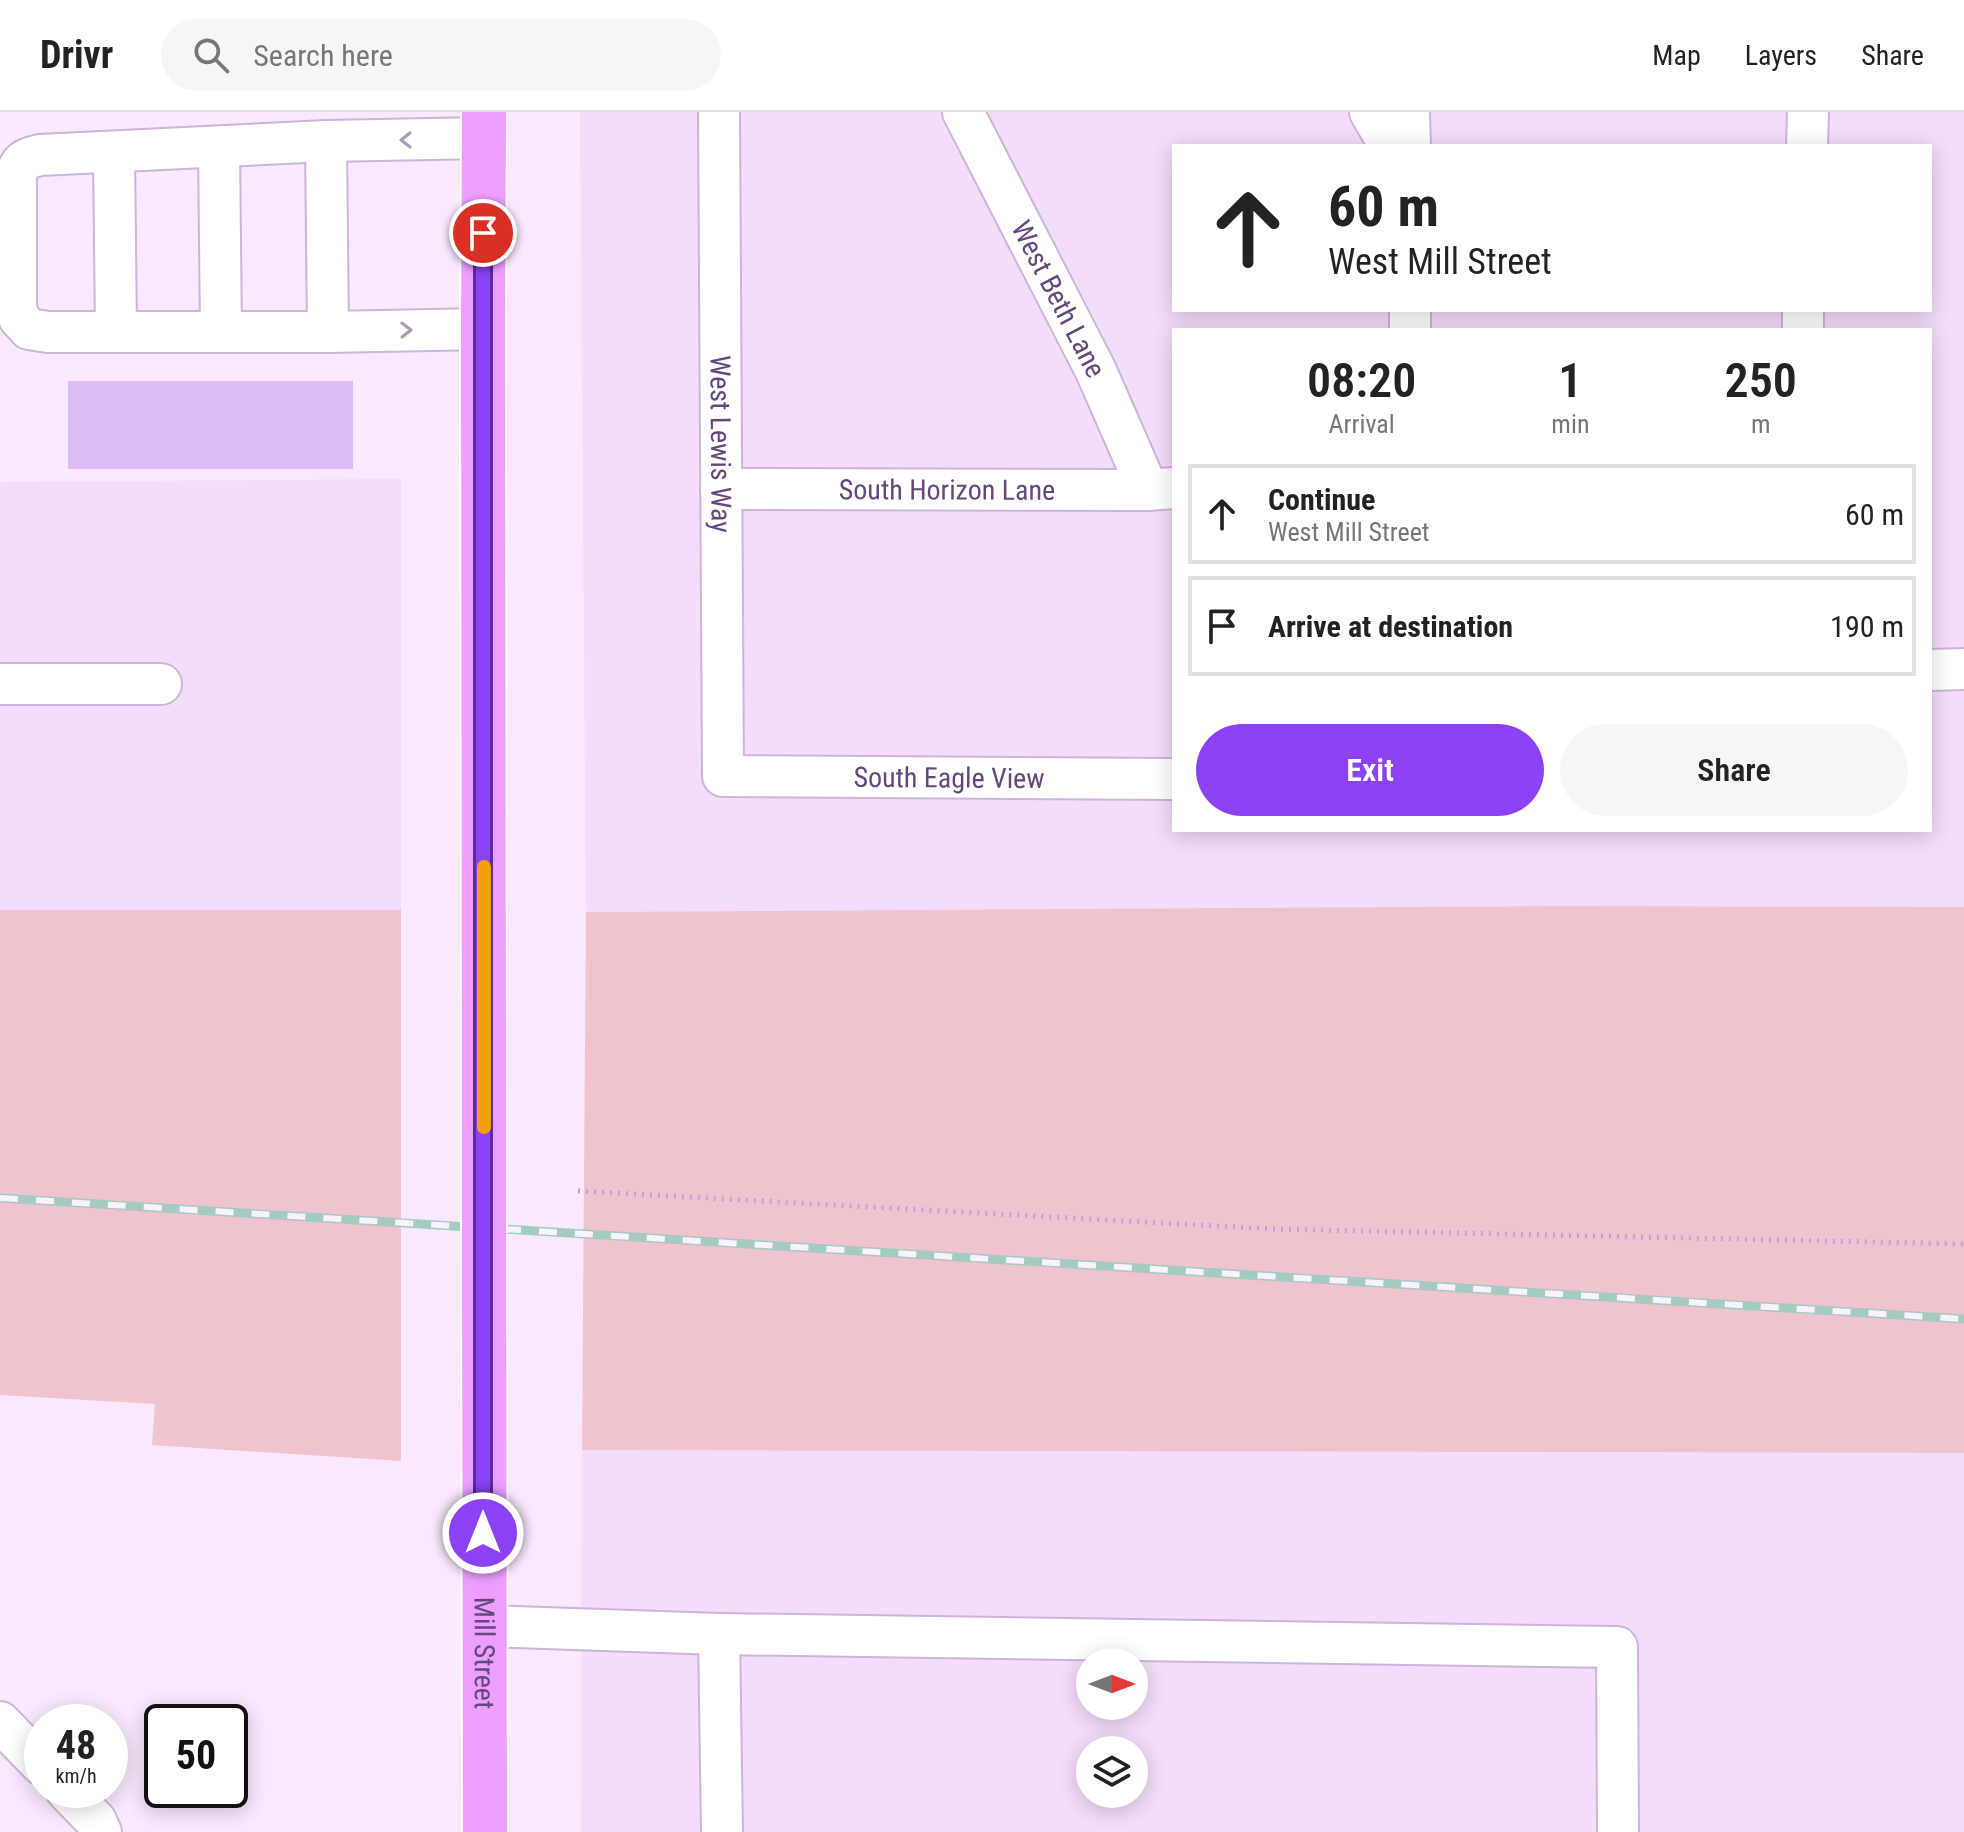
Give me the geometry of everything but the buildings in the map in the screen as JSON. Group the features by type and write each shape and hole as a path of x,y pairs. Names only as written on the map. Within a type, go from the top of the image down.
{"main road":[{"name":"Mill Street","path":"484,125 485,1832"}],"street":[{"name":"West Lewis Way","path":"719,112 723,776"},
{"name":"West Beth Lane","path":"963,112 1096,371 1161,489"},
{"path":"1370,112 1389,144"},
{"path":"1409,112 1410,144"},
{"path":"1807,144 1808,112"},
{"path":"483,329 48,332 29,329 19,318 16,307 16,177 18,167 26,159 40,155 326,141 484,125"},
{"path":"326,141 328,332"},
{"path":"219,147 221,332"},
{"path":"114,152 116,332"},
{"name":"South Horizon Lane","path":"721,489 1161,489"},
{"path":"1932,670 1964,669"},
{"path":"0,684 161,684"},
{"name":"South Eagle View","path":"723,776 1172,779"},
{"path":"483,1626 719,1634 1617,1647 1618,1832"},
{"path":"719,1634 722,1832"},
{"path":"0,1722 24,1747"},
{"path":"82,1808 98,1826"}],"path":[{"path":"578,1191 1272,1229 1964,1244"}],"shaded area":[{"path":"580,112 1964,112 1964,907 1555,906 586,912"},
{"path":"401,479 401,910 0,910 0,482"},
{"path":"1555,906 1964,907 1964,1453 582,1450 586,912"},
{"path":"0,910 401,910 401,1461 152,1445 155,1404 0,1395"},
{"path":"582,1450 1964,1453 1964,1832 581,1832"}],"railway":[{"path":"0,1198 1964,1319"}],"slow traffic":[{"path":"484,867 484,1127"}],"route":[{"path":"483,233 483,1533"}]}
